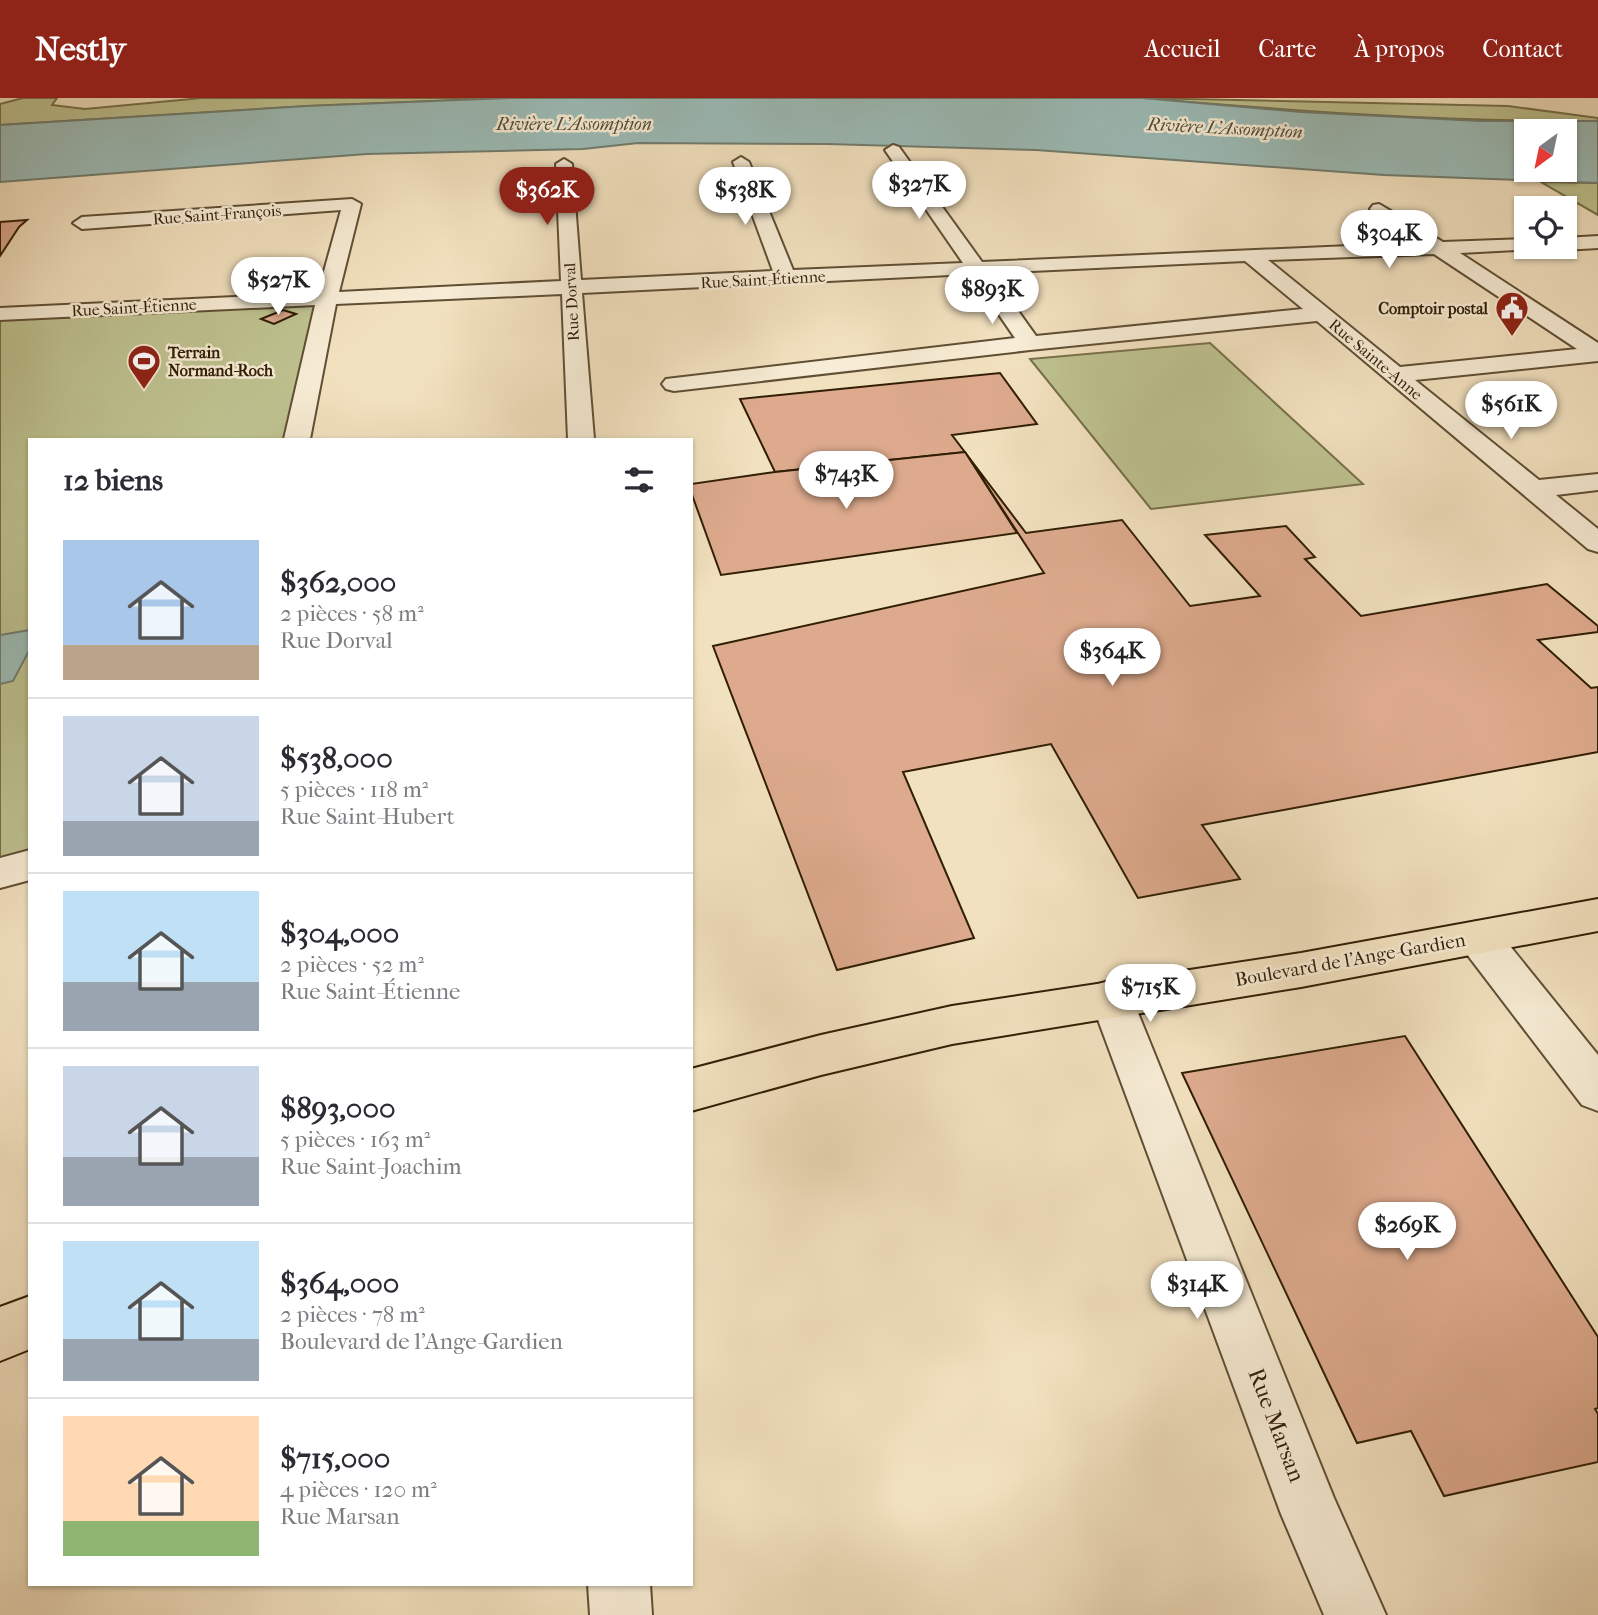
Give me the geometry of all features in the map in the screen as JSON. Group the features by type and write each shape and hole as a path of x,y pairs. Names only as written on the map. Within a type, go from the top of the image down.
{"main road":[{"name":"Boulevard de l'Ange-Gardien","path":"693,1089 899,1036 1111,998 1300,970 1598,915"},
{"path":"0,1334 28,1323"}],"street":[{"path":"893,150 1030,343"},
{"path":"741,162 786,278"},
{"name":"Rue Dorval","path":"564,164 581,438"},
{"name":"Rue Saint-François","path":"82,223 352,204 327,298"},
{"path":"1379,209 1598,354"},
{"path":"1577,243 1598,242"},
{"name":"Rue Saint-Étienne","path":"0,314 1250,255 1514,245"},
{"name":"Rue Sainte-Anne","path":"1250,255 1598,543"},
{"path":"297,438 327,298"},
{"path":"0,336 170,305"},
{"path":"674,384 1030,343 1322,314"},
{"path":"1395,375 1598,354"},
{"path":"1532,489 1598,482"},
{"path":"0,873 28,866"},
{"path":"1479,937 1598,1090"},
{"name":"Rue Marsan","path":"1111,998 1311,1514 1355,1615"},
{"path":"619,1586 621,1615"}],"green space":[{"path":"23,98 57,98 52,105 85,109 202,98 509,98 307,106 0,125 0,104"},
{"path":"1142,98 1508,106 1598,118 1598,121 1484,120"},
{"path":"1541,182 1598,183 1598,215 1577,203 1577,196 1565,196"},
{"name":"Terrain Normand-Roch","path":"327,298 297,438 28,438 28,866 0,873 0,314"},
{"path":"1210,343 1363,484 1151,509 1030,359"}],"water":[{"name":"Rivière L'Assomption","path":"509,98 1142,98 1301,112 1514,121 1514,180 1384,175 1036,150 828,144 638,143 583,149 367,154 0,182 0,125 307,106"},
{"path":"1577,121 1598,121 1598,183 1571,182 1577,182"},
{"path":"28,630 28,653 13,681 0,684 0,635"}],"building":[{"path":"27,220 19,227 0,256 0,222"},
{"path":"283,310 296,314 274,324 261,319"},
{"path":"1000,373 1037,424 952,435 965,452 775,472 740,399"},
{"path":"965,452 1017,533 721,575 693,498 693,484 775,472"},
{"path":"966,454 1026,533 1122,520 1190,606 1260,596 1205,535 1286,526 1315,557 1305,559 1361,616 1547,584 1598,626 1598,632 1538,640 1591,688 1598,687 1598,752 1202,825 1240,879 1138,898 1051,744 903,772 974,938 837,970 713,646 1044,573"},
{"path":"1405,1036 1598,1337 1598,1408 1595,1409 1598,1414 1598,1462 1444,1496 1411,1431 1357,1443 1182,1073"}],"place":[{"name":"Comptoir postal","path":"1512,338"},
{"name":"Terrain Normand-Roch","path":"144,391"}]}
